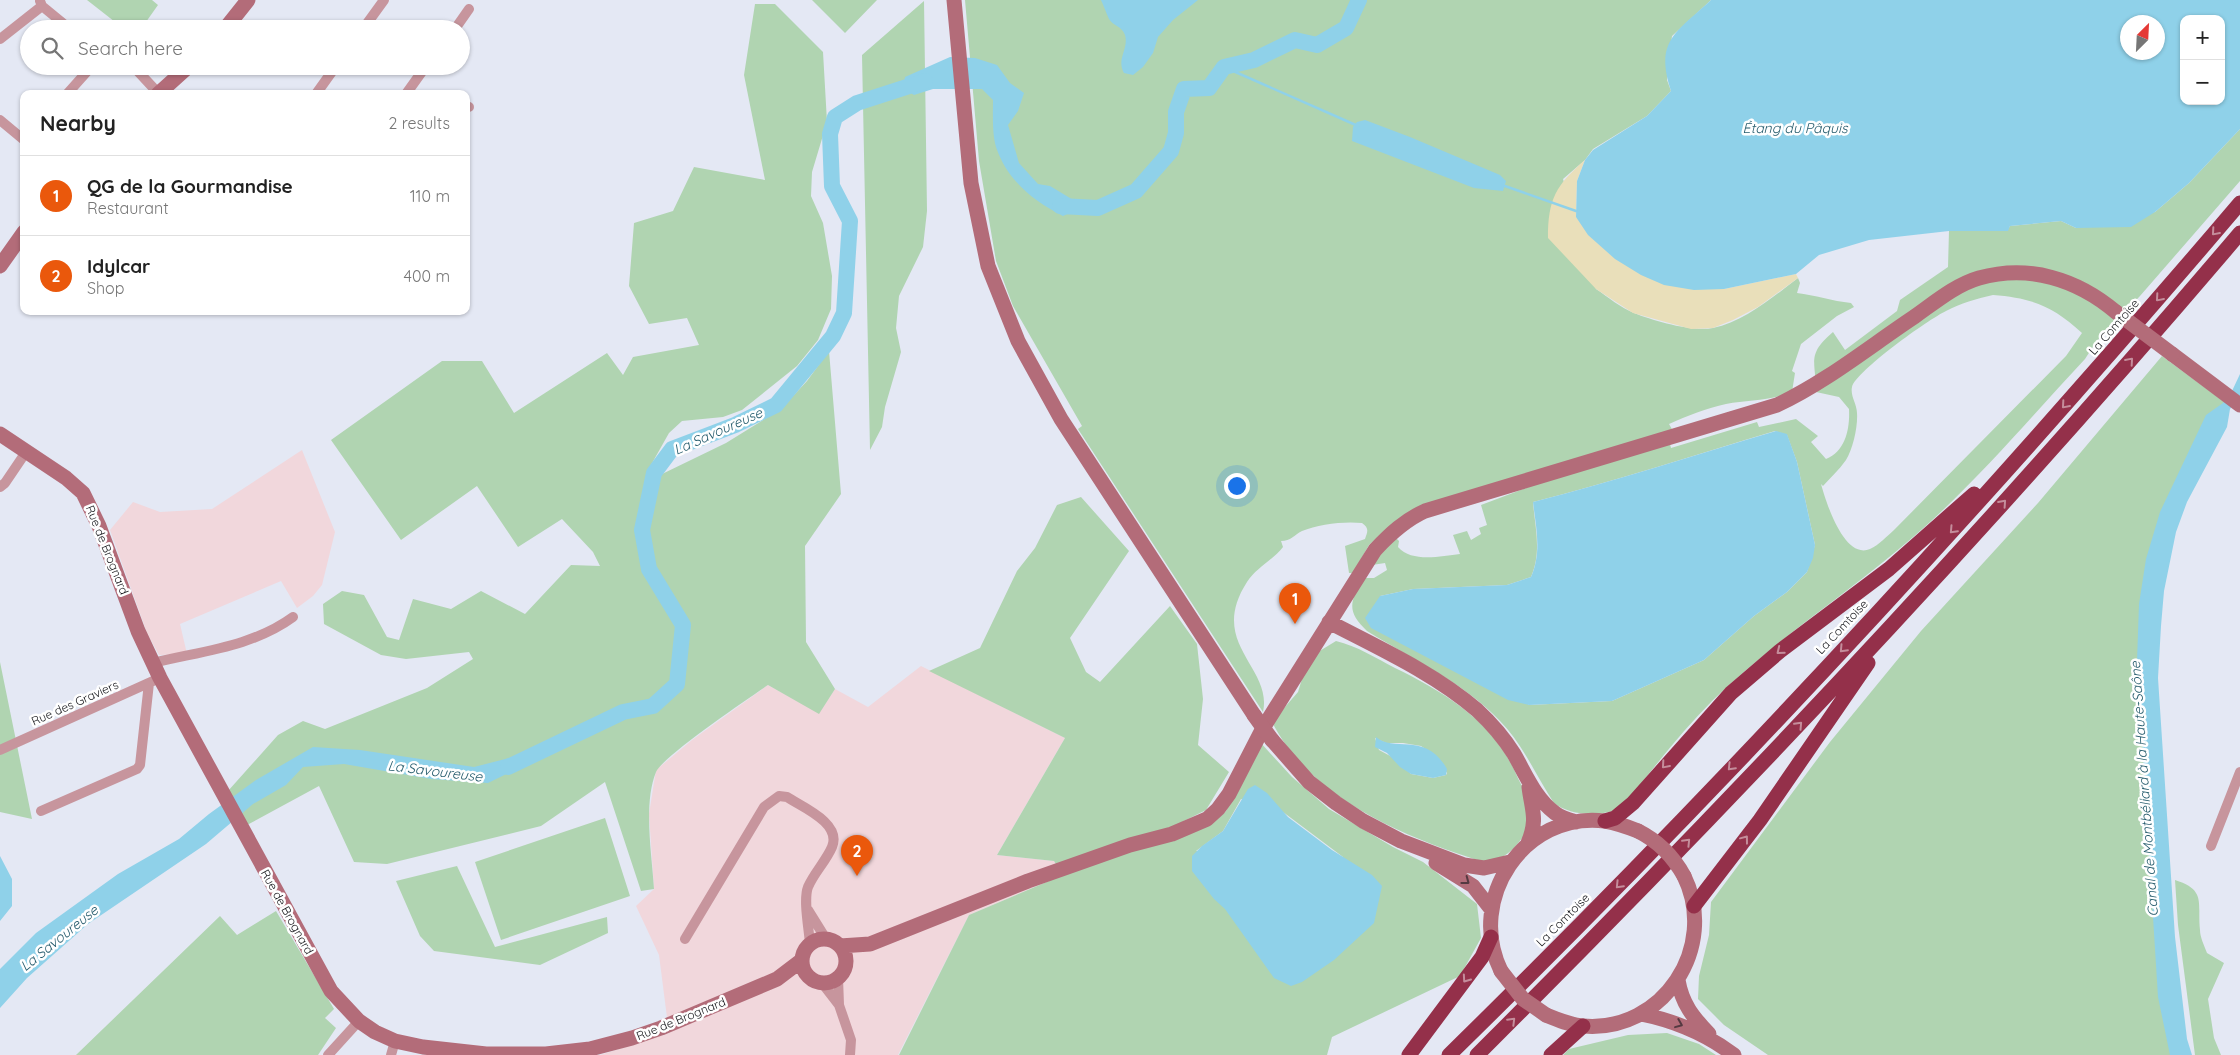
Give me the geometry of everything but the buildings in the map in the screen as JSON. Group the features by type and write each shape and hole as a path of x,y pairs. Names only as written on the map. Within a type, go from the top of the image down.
{"highway":[{"name":"La Comtoise","path":"1449,1055 1645,858 1760,737 2032,442 2240,203"},
{"path":"1477,1055 1687,843 1900,617 2098,398 2240,233"},
{"path":"1605,821 1615,818 1633,803 1731,694 1780,651 1889,569 2032,442"},
{"path":"1694,906 1760,820 1900,617"},
{"path":"1409,1055 1482,957 1490,937"},
{"path":"1551,1055 1583,1026"}],"street":[{"path":"233,20 248,0"},
{"path":"370,20 384,0"},
{"path":"954,0 971,184 988,266 1018,341 1061,419 1272,740 1310,782 1336,803 1363,821 1410,845 1473,886 1491,909"},
{"path":"22,20 41,3 60,20"},
{"path":"462,20 470,9"},
{"path":"0,39 20,21"},
{"path":"71,90 84,75"},
{"path":"143,75 161,90"},
{"path":"165,90 180,75"},
{"path":"319,90 330,75"},
{"path":"409,90 420,75"},
{"path":"0,120 20,137"},
{"path":"0,266 20,238"},
{"path":"808,909 826,939 840,946 870,944 1028,881 1130,844 1172,834 1207,819 1218,809 1229,794 1263,728 1375,550 1392,532 1411,517 1425,511 1746,416 1777,405 1806,390 1949,292 1977,279 2000,274 2028,273 2050,276 2094,295 2240,405"},
{"name":"Rue de Brognard","path":"0,434 66,478 83,493 99,526 138,631 153,663 155,680 224,796 331,991 359,1021 393,1048 423,1047 458,1052 514,1055 590,1049 632,1038 777,979 802,960"},
{"path":"0,487 5,483 26,452"},
{"path":"153,663 246,641 274,630 293,617"},
{"path":"1329,622 1414,668 1457,695 1478,711 1502,736 1529,783 1556,814 1576,822"},
{"path":"41,811 137,769 140,765 155,680"},
{"name":"Rue des Graviers","path":"0,750 155,680"},
{"path":"2211,846 2240,772"},
{"path":"1528,843 1535,822 1535,809 1529,783"},
{"path":"685,939 764,807 779,796 787,797 827,823 832,832 833,845 808,887 806,897 810,944"},
{"path":"1605,821 1638,831 1664,849 1684,876 1694,906 1693,944 1689,958 1678,980 1662,1000 1641,1014 1610,1024 1583,1026 1546,1015 1523,999 1501,971 1490,937 1491,909 1497,887 1510,862 1528,843 1554,828 1576,822 1605,821"},
{"path":"1410,845 1464,865 1484,868 1510,862"},
{"path":"826,939 810,944 804,951 803,968 808,976 822,983 839,1005"},
{"path":"850,1055 851,1040 839,1005 838,978 846,964 870,944"},
{"path":"840,946 845,954 846,964"},
{"name":"Rue de Brognard","path":"777,979 808,976"},
{"path":"822,983 838,978"},
{"path":"1678,980 1680,994 1689,1013 1715,1041 1734,1055"},
{"path":"1641,1014 1679,1024 1715,1041"},
{"path":"328,1055 359,1021"}],"shaded area":[{"path":"302,450 335,532 322,585 313,596 297,608 281,581 180,624 187,654 159,655 147,633 110,530 133,502 160,512 212,509"},
{"path":"921,666 1065,738 997,855 1054,861 1063,875 969,915 898,1055 600,1055 669,1033 659,955 636,906 654,889 649,814 656,770 692,740 768,685 819,713 835,689 868,707"}],"green space":[{"path":"87,0 152,0 158,5 147,20 113,20"},
{"path":"812,0 877,0 845,33"},
{"path":"965,0 1711,0 1672,36 1667,80 1671,91 1647,116 1593,149 1585,160 1563,179 1596,289 1634,313 1662,322 1704,329 1725,325 1747,315 1798,278 1800,283 1797,293 1851,303 1854,307 1837,316 1801,344 1792,371 1795,373 1792,392 1776,397 1726,404 1704,410 1669,424 1673,431 1397,520 1369,545 1353,573 1349,573 1345,546 1365,539 1367,530 1366,526 1362,523 1324,525 1302,531 1292,538 1281,541 1283,547 1255,572 1247,582 1237,604 1234,622 1237,639 1259,681 1264,696 1263,712 1078,429 1082,426 1013,306 996,261 979,161"},
{"path":"924,1 927,211 923,247 899,296 896,328 901,352 885,407 882,427 870,450 862,55"},
{"path":"755,4 775,4 823,52 827,122 812,172 811,196 823,223 832,276 831,309 818,340 797,366 742,410 723,417 682,421 669,433 651,465 660,475 726,443 781,409 807,381 829,351 841,494 805,546 806,642 835,689 819,714 768,685 707,728 662,764 656,772 652,785 649,814 654,889 641,891 605,782 541,826 387,864 354,862 319,786 247,825 228,791 278,735 303,721 325,729 427,688 473,659 469,652 406,659 381,655 324,624 323,604 342,591 364,595 387,637 399,640 413,599 451,609 481,591 525,614 571,565 600,566 593,552 562,519 518,547 477,486 401,540 331,440 442,361 482,361 514,413 607,353 623,375 633,357 699,345 687,318 649,324 629,286 634,223 673,211 694,167 765,180 744,75"},
{"path":"2240,129 2240,181 2140,296 2096,342 2085,359 2001,451 1958,496 1912,538 1761,657 1713,700 1623,806 1616,810 1597,814 1578,813 1569,811 1554,803 1516,740 1486,707 1454,683 1367,631 1356,618 1352,606 1353,600 1363,578 1374,578 1387,570 1385,563 1372,565 1396,538 1399,541 1398,547 1404,552 1419,557 1460,554 1453,535 1467,531 1471,540 1481,534 1479,528 1487,525 1481,505 1534,485 1670,444 1671,448 1757,422 1759,427 1796,419 1818,436 1811,442 1826,459 1833,455 1842,445 1849,424 1849,409 1839,397 1816,392 1814,359 1819,347 1833,332 1845,350 1897,311 1900,300 1948,267 1949,231 2007,231 2010,226 2061,221 2076,228 2155,212 2189,183","holes":["1993,295 2019,298 2041,305 2061,316 2082,333 2066,356 1880,543 1870,549 1861,550 1852,546 1844,538 1838,527 1821,484 1823,486 1843,464 1853,444 1857,410 1852,387 1856,379 1894,346 1937,316 1957,306","1775,431 1787,435 1797,462 1815,545 1807,572 1787,592 1754,616 1704,660 1612,701 1529,705 1380,596 1413,589 1507,585 1531,577 1537,549 1533,502 1625,477"]},
{"path":"2162,356 2227,404 2146,594 2173,1055 1768,1055 1724,1025 1698,999 1699,976 1709,935 1711,902 1830,742 1921,631 2038,503"},
{"path":"1081,497 1129,551 1070,638 1086,672 1100,682 1170,606 1197,644 1203,699 1198,745 1229,772 1206,810 1184,821 1215,821 1226,811 1260,742 1292,777 1329,809 1393,847 1423,862 1477,904 1481,938 1460,976 1332,1037 1327,1055 899,1055 969,915 1063,875 1054,861 997,855 1065,738 929,671 980,648 1017,571 1035,548 1057,505","holes":["1241,799 1283,812 1343,857 1196,851 1223,831"]},
{"path":"1336,641 1359,649 1450,699 1482,725 1507,757 1522,786 1527,801 1527,831 1508,854 1488,861 1480,861 1420,840 1362,811 1310,773 1289,749 1272,722 1298,692 1305,669 1318,652","holes":["1375,738 1386,743 1421,746 1436,756 1447,773 1446,775 1433,778 1411,774 1394,758 1379,750"]},
{"path":"0,662 32,819 0,812"},
{"path":"605,818 630,896 501,940 475,862"},
{"path":"457,866 495,947 607,917 608,933 540,965 434,951 420,936 396,881"},
{"path":"2175,880 2192,888 2196,893 2199,905 2201,935 2207,953 2224,963 2208,999 2214,1038 2221,1055 2195,1055 2178,925"},
{"path":"276,911 334,1009 325,1018 336,1028 318,1055 76,1055 220,916 237,935"},
{"path":"1667,1033 1699,1044 1716,1055 1563,1055 1569,1049 1628,1035"}],"sand":[{"path":"1585,160 1577,181 1576,217 1724,289 1796,274 1798,278 1758,307 1713,328 1691,329 1633,313 1596,289 1548,238 1550,213 1556,194 1567,177"}],"water":[{"path":"1101,0 1198,0 1173,20 1158,37 1153,53 1143,67 1133,75 1124,73 1121,63 1126,40 1125,35 1109,19"},
{"name":"Étang du Pâquis","path":"1711,0 2240,0 2240,129 2189,183 2155,212 2131,227 2076,228 2061,221 2010,226 2008,231 1949,231 1869,240 1819,255 1796,274 1724,289 1694,290 1664,285 1641,275 1615,259 1588,235 1576,217 1577,181 1585,160 1593,150 1647,116 1671,91 1666,74 1665,60 1667,48 1679,29"},
{"path":"950,57 975,58 997,65 1010,83 1024,93 1018,111 1008,125 1019,163 1038,184 1050,186 1070,198 1081,208 1063,216 1041,204 1014,179 1007,170 996,147 993,130 993,100 982,89 933,89 914,95 903,88 905,77"},
{"path":"1365,120 1500,175 1506,181 1503,191 1474,188 1352,141 1353,127 1357,122"},
{"path":"2240,374 2240,396 2230,409 2227,427 2187,502 2176,532 2164,591 2158,678 2175,937 2187,1039 2192,1055 2170,1055 2158,997 2137,661 2139,604 2146,559 2160,512 2206,415 2223,403 2232,391"},
{"path":"1776,431 1787,434 1797,462 1815,545 1813,558 1807,572 1787,592 1754,616 1704,660 1612,701 1529,705 1508,700 1371,628 1365,618 1380,596 1413,589 1507,585 1531,577 1537,549 1537,531 1533,502 1625,477"},
{"path":"1376,737 1383,741 1420,746 1430,750 1439,757 1447,769 1446,775 1433,778 1411,774 1400,767 1387,753 1375,747"},
{"name":"La Savoureuse","path":"313,747 360,750 474,767 529,753 527,764 488,783 431,779 344,764 303,767 286,785 253,804 206,844 88,924 27,978 0,1008 0,969 36,933 118,874 179,839 209,814 256,780"},
{"path":"1255,785 1267,793 1288,817 1332,850 1372,875 1382,886 1374,923 1334,960 1302,982 1291,986 1274,978 1225,909 1214,899 1192,871 1192,856 1202,846 1223,831 1248,789"},
{"path":"0,856 12,879 12,906 0,921"}],"waterway":[{"name":"La Savoureuse","path":"1060,206 1098,208 1136,191 1171,151 1176,133 1176,112 1184,89 1209,88 1224,67 1254,60 1295,40 1317,45 1346,28 1359,0"},
{"path":"1224,67 1358,126"},
{"name":"La Savoureuse","path":"508,767 623,712 653,706 677,684 683,625 649,569 642,530 654,473 672,449 735,425 776,405 833,336 844,313 850,221 832,186 830,134 835,117 857,103 925,81"},
{"path":"1502,185 1576,211"}],"place":[{"name":"QG de la Gourmandise","path":"1295,624"},
{"name":"Idylcar","path":"857,876"}],"water label":[{"name":"Canal de Montbéliard à la Haute-Saône","path":"2144,789"}]}
